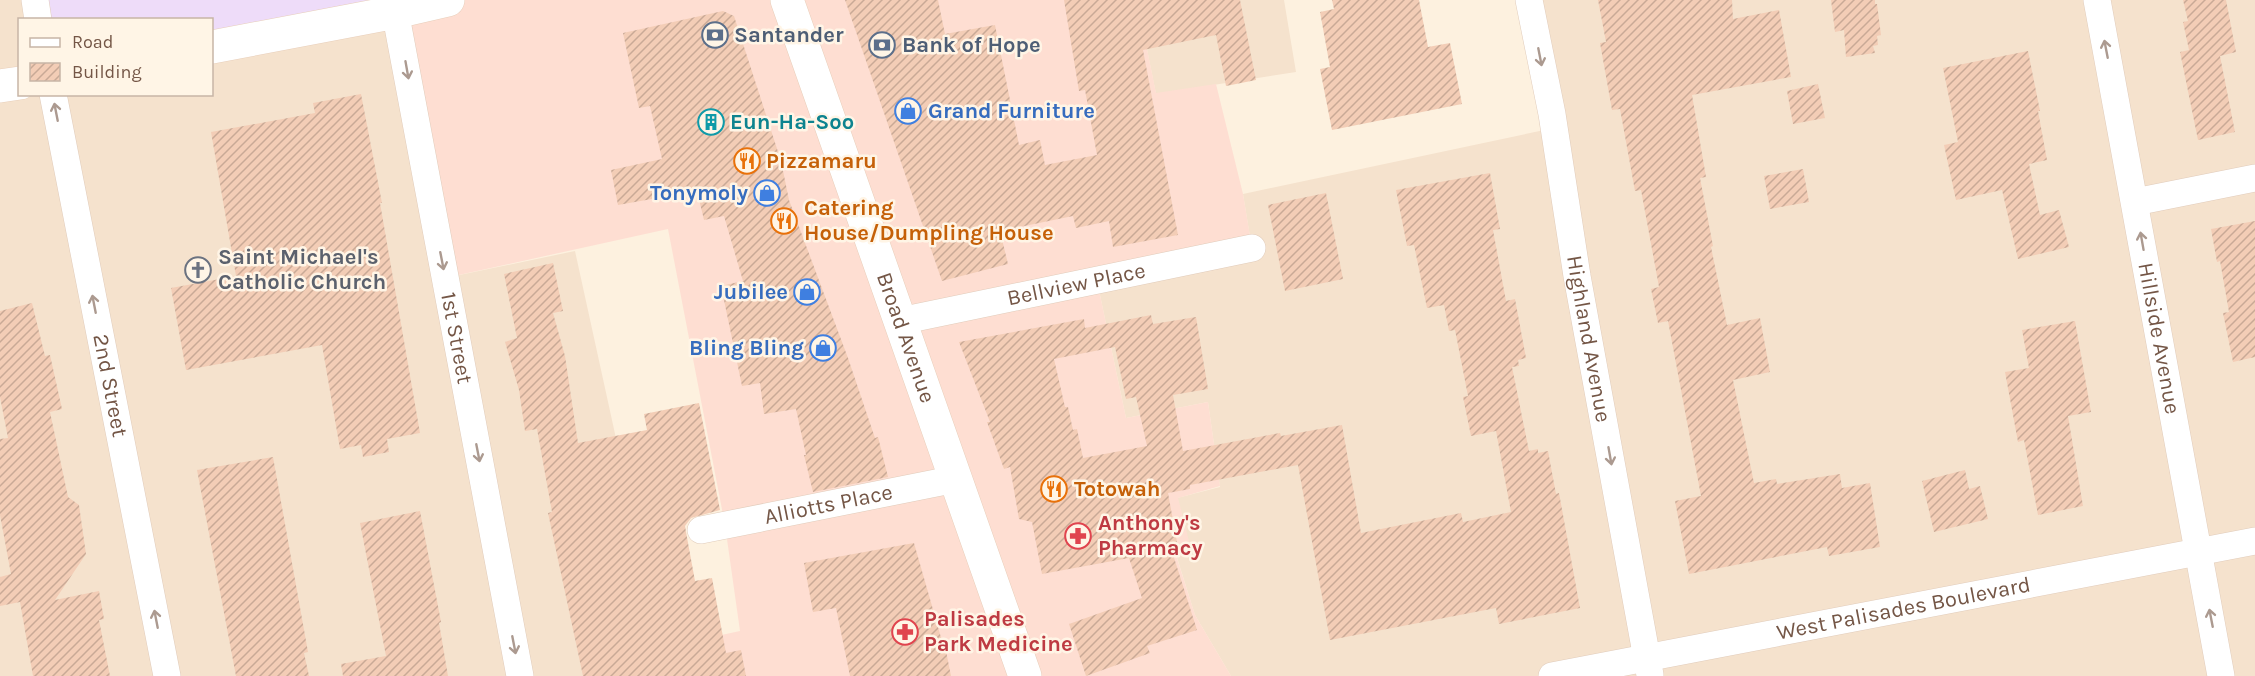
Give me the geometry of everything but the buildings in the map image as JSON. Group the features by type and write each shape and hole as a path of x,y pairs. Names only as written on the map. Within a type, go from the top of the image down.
{"main road":[{"path":"213,47 394,6 448,0"},
{"name":"Broad Avenue","path":"787,0 1026,676"},
{"path":"0,86 18,83"}],"street":[{"path":"35,0 38,18"},
{"name":"Highland Avenue","path":"1529,0 1552,114 1577,276 1649,667"},
{"name":"Hillside Avenue","path":"2097,0 2222,676"},
{"name":"1st Street","path":"394,6 520,676"},
{"name":"2nd Street","path":"53,96 167,676"},
{"path":"2134,202 2255,178"},
{"name":"Bellview Place","path":"900,321 1252,248"},
{"name":"Alliotts Place","path":"701,530 956,479"},
{"name":"West Palisades Boulevard","path":"1552,676 1649,667 2255,542"}],"shaded area":[{"path":"0,0 35,0 38,18 18,18 18,96 213,96 213,47 396,12 445,278 575,251 668,676 0,676"},
{"path":"35,0 394,0 213,47 213,18 38,18"},
{"path":"393,0 1137,0 1156,93 1216,84 1243,194 1252,248 1097,281 1126,418 1208,402 1220,486 1178,498 1190,545 1174,549 1195,615 1231,676 668,676 661,648 740,631 725,525 668,229 445,278"},
{"path":"1137,0 1284,0 1296,72 1156,94"},
{"path":"1529,0 2255,0 2255,676 1231,676 1195,615 1174,548 1189,545 1177,498 1220,487 1208,402 1126,418 1097,281 1252,249 1243,194 1554,128"}],"place":[{"name":"Santander","path":"715,35"},
{"name":"Bank of Hope","path":"882,45"},
{"name":"Grand Furniture","path":"908,111"},
{"name":"Eun-Ha-Soo","path":"711,122"},
{"name":"Pizzamaru","path":"747,161"},
{"name":"Tonymoly","path":"767,193"},
{"name":"Catering House/Dumpling House","path":"784,221"},
{"name":"Saint Michael's Catholic Church","path":"198,270"},
{"name":"Jubilee","path":"807,292"},
{"name":"Bling Bling","path":"823,348"},
{"name":"Totowah","path":"1054,489"},
{"name":"Anthony's Pharmacy","path":"1078,536"},
{"name":"Palisades Park Medicine","path":"905,632"}]}
